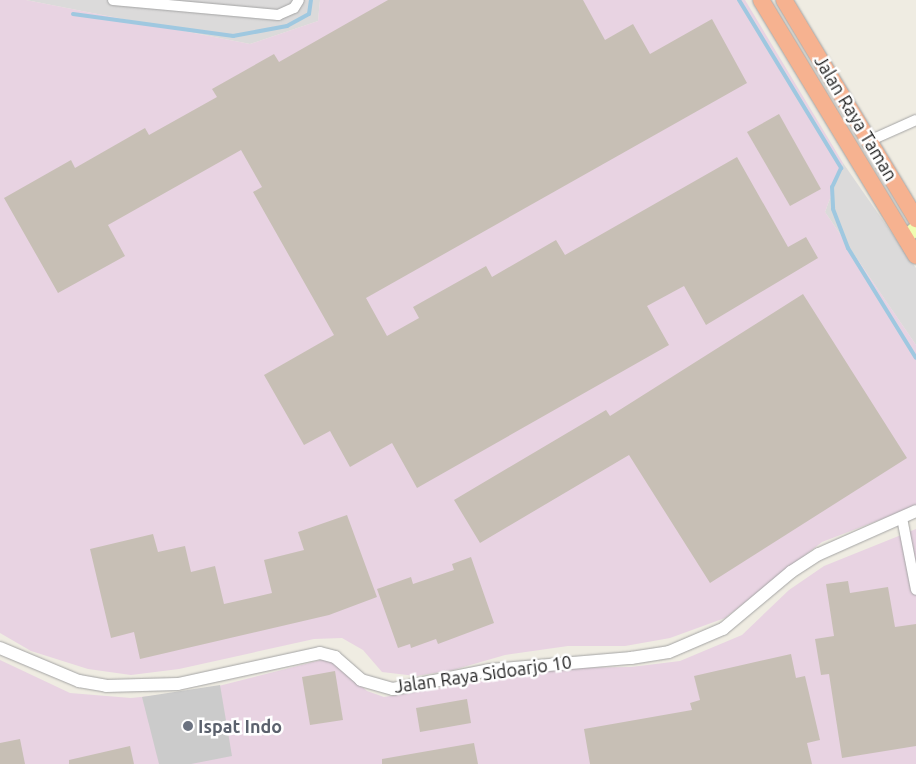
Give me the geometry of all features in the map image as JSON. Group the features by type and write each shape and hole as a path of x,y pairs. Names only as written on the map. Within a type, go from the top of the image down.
{"highway":[{"name":"Jalan Raya Taman","path":"761,0 854,155 910,233 916,256"},
{"name":"Jalan Raya Taman","path":"784,0 916,219"}],"street":[{"path":"113,0 278,15 294,8 299,0"},
{"path":"869,142 916,120"},
{"name":"Jalan Raya Sidoarjo 10","path":"0,648 71,678 106,686 178,684 320,653 335,657 361,680 393,689 490,670 630,658 669,652 723,629 791,572 819,554 916,511"},
{"path":"902,518 916,590"}],"shaded area":[{"path":"0,0 26,0 250,44 318,21 320,0 745,0 843,163 825,212 916,345 916,506 822,542 725,618 670,638 625,646 568,646 505,655 453,670 416,676 382,672 363,650 342,638 314,639 179,669 131,675 88,669 31,651 0,633"},
{"path":"26,0 320,0 318,21 250,44"},
{"path":"843,163 916,268 916,345 825,212"},
{"path":"916,529 916,764 0,764 0,660 70,693 131,698 199,691 325,659 337,664 367,691 384,697 560,668 631,667 680,661 742,635 789,590 824,566"},
{"name":"Ispat Indo","path":"220,685 232,756 191,764 159,764 142,697"}],"building":[{"path":"388,0 583,0 605,40 633,24 650,54 712,19 747,83 366,298 387,336 419,318 413,307 486,266 492,277 556,240 565,255 737,157 788,247 806,237 818,258 706,325 684,286 647,306 669,345 417,488 392,443 350,467 330,431 304,445 264,375 334,335 253,192 262,187 241,150 108,225 125,256 58,293 4,198 71,160 75,168 145,128 149,135 217,97 212,89 274,54 279,62"},
{"path":"779,114 821,189 790,206 747,132"},
{"path":"803,294 907,458 710,583 629,455 480,543 454,500 606,410 610,416"},
{"path":"347,515 377,597 329,615 140,659 134,632 111,638 90,549 153,534 158,552 185,546 191,572 215,566 224,604 272,593 264,560 304,550 298,532"},
{"path":"471,557 494,623 438,644 436,639 411,648 410,644 398,648 377,589 411,577 413,584 454,570 452,564"},
{"path":"848,581 850,593 888,587 895,627 916,624 916,746 842,758 829,674 821,675 815,639 834,636 826,584"},
{"path":"791,654 796,678 805,676 820,740 807,743 812,764 590,764 584,729 692,710 690,703 700,700 694,676"},
{"path":"335,671 343,720 310,725 302,677"},
{"path":"467,699 471,723 420,732 416,708"},
{"path":"20,739 25,764 0,764 0,743"},
{"path":"474,743 478,764 382,764 382,759"},
{"path":"130,746 134,764 69,764 69,760"}],"waterway":[{"path":"73,14 233,36 287,26 309,14 311,0"},
{"path":"739,0 841,168 832,187 833,209 848,248 916,358"}],"place":[{"name":"Ispat Indo","path":"188,726"}]}
